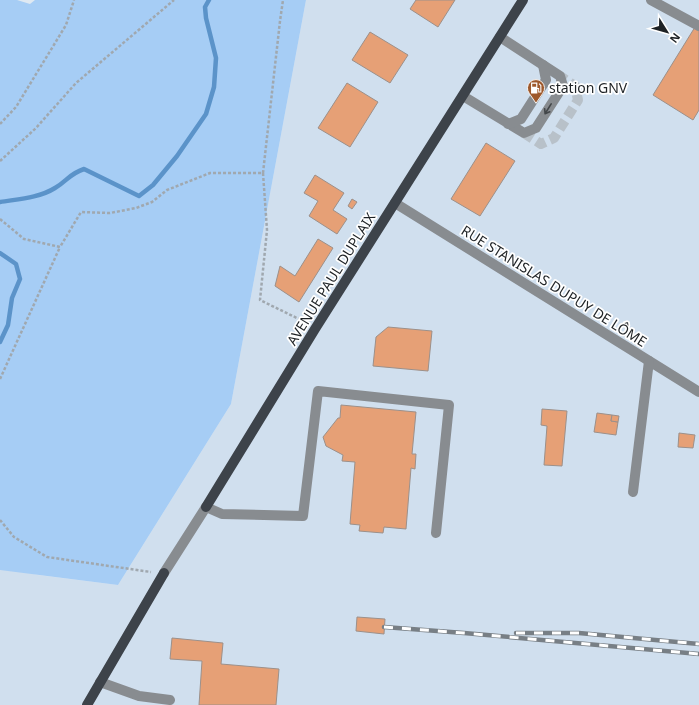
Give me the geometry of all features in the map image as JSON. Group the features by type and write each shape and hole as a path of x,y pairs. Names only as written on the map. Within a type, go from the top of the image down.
{"main road":[{"name":"AVENUE PAUL DUPLAIX","path":"206,506 315,329 523,0"},
{"path":"87,705 164,574"}],"street":[{"path":"651,0 699,26"},
{"path":"463,96 524,134 536,128 563,86 560,76 500,37"},
{"path":"508,124 521,119 546,80 543,65"},
{"name":"RUE STANISLAS DUPUY DE LÔME","path":"395,203 699,392"},
{"path":"633,492 649,361"},
{"path":"206,506 222,514 303,516 318,391 449,405 436,533"},
{"name":"AVENUE PAUL DUPLAIX","path":"164,574 206,506"},
{"path":"100,682 140,696 170,700"}],"path":[{"path":"0,124 16,107 66,25 74,0"},
{"path":"0,161 36,128 76,82 174,0"},
{"path":"283,0 263,173 267,230 260,300 303,321"},
{"path":"0,379 60,247 81,212 110,213 136,208 152,202 167,190 210,173 263,173"},
{"path":"0,219 24,239 60,247"},
{"path":"0,520 14,537 47,557 164,574"}],"shaded area":[{"path":"0,0 17,0 30,4 35,0 306,0 231,404 118,585 0,570"},
{"path":"306,0 699,0 699,705 0,705 0,567 38,575 118,585 231,404"}],"building":[{"path":"416,0 455,0 438,27 410,9"},
{"path":"695,27 699,29 699,110 693,120 653,95"},
{"path":"370,32 408,55 390,83 352,60"},
{"path":"347,83 378,102 350,147 318,128"},
{"path":"486,143 515,161 480,216 451,199"},
{"path":"315,175 344,193 333,210 347,219 337,234 309,216 318,201 304,193"},
{"path":"352,199 357,202 352,209 348,206"},
{"path":"318,239 333,248 299,302 275,286 280,266 295,276"},
{"path":"388,327 432,331 428,371 373,366 376,337"},
{"path":"341,405 416,412 412,454 416,454 415,469 411,468 406,529 384,527 383,533 359,531 360,525 350,524 355,462 342,461 343,455 326,446 323,437 338,418 340,418"},
{"path":"542,409 567,411 562,466 544,465 547,426 541,425"},
{"path":"597,413 612,415 611,421 618,422 616,435 594,432"},
{"path":"612,415 619,416 618,422 611,421"},
{"path":"679,433 695,435 693,448 678,447"},
{"path":"357,617 385,619 384,634 356,631"},
{"path":"172,638 223,643 221,664 279,669 276,705 199,705 202,661 170,659"}],"waterway":[{"path":"0,202 28,198 42,194 55,188 71,175 84,169 139,196 153,185 177,156 206,114 214,87 216,58 206,18 205,7 209,0"},
{"path":"0,253 16,264 20,279 12,298 8,325 0,342"}],"tunnel":[{"path":"524,133 541,144 554,138 578,100 575,86 560,76"}],"railway":[{"path":"384,627 699,654"},
{"path":"516,633 579,633 699,644"}],"place":[{"name":"station GNV","path":"536,103"}]}
